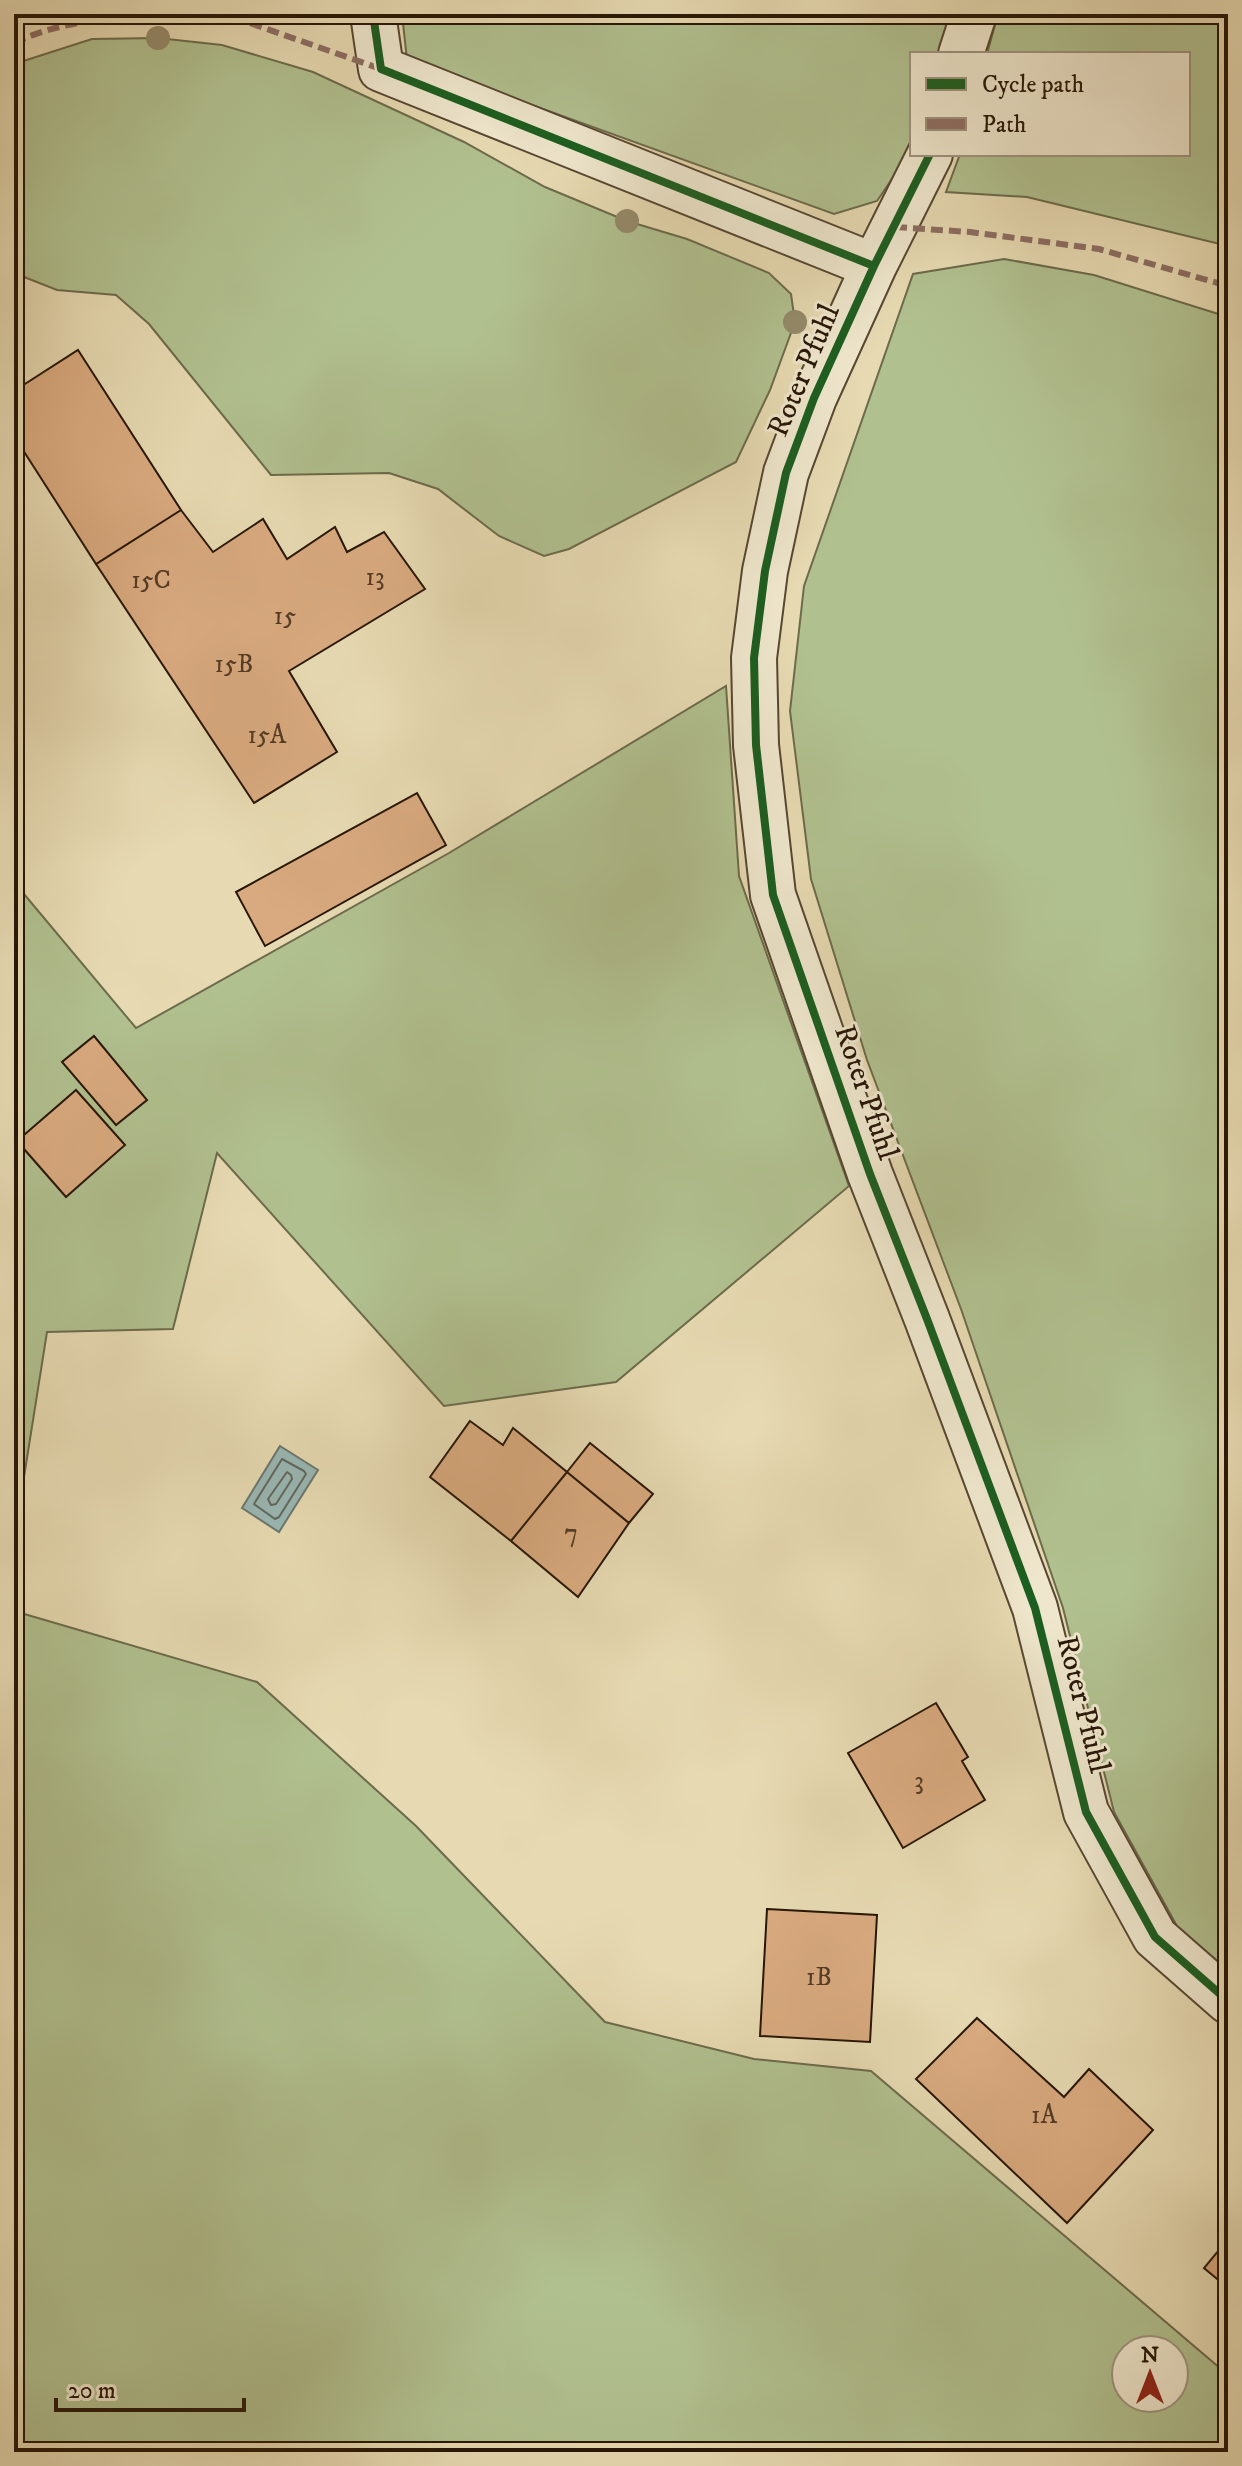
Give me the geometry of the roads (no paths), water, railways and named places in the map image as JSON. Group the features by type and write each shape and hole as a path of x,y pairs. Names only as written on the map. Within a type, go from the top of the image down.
{"street":[{"path":"373,14 381,69 874,266"},
{"path":"962,52 974,14"},
{"name":"Roter Pfuhl","path":"929,156 874,266 814,398 786,473 765,571 754,658 756,745 773,895 870,1174 1035,1608 1086,1812 1155,1937 1228,2001"}],"water":[{"path":"280,1446 318,1470 279,1532 242,1508"}]}
